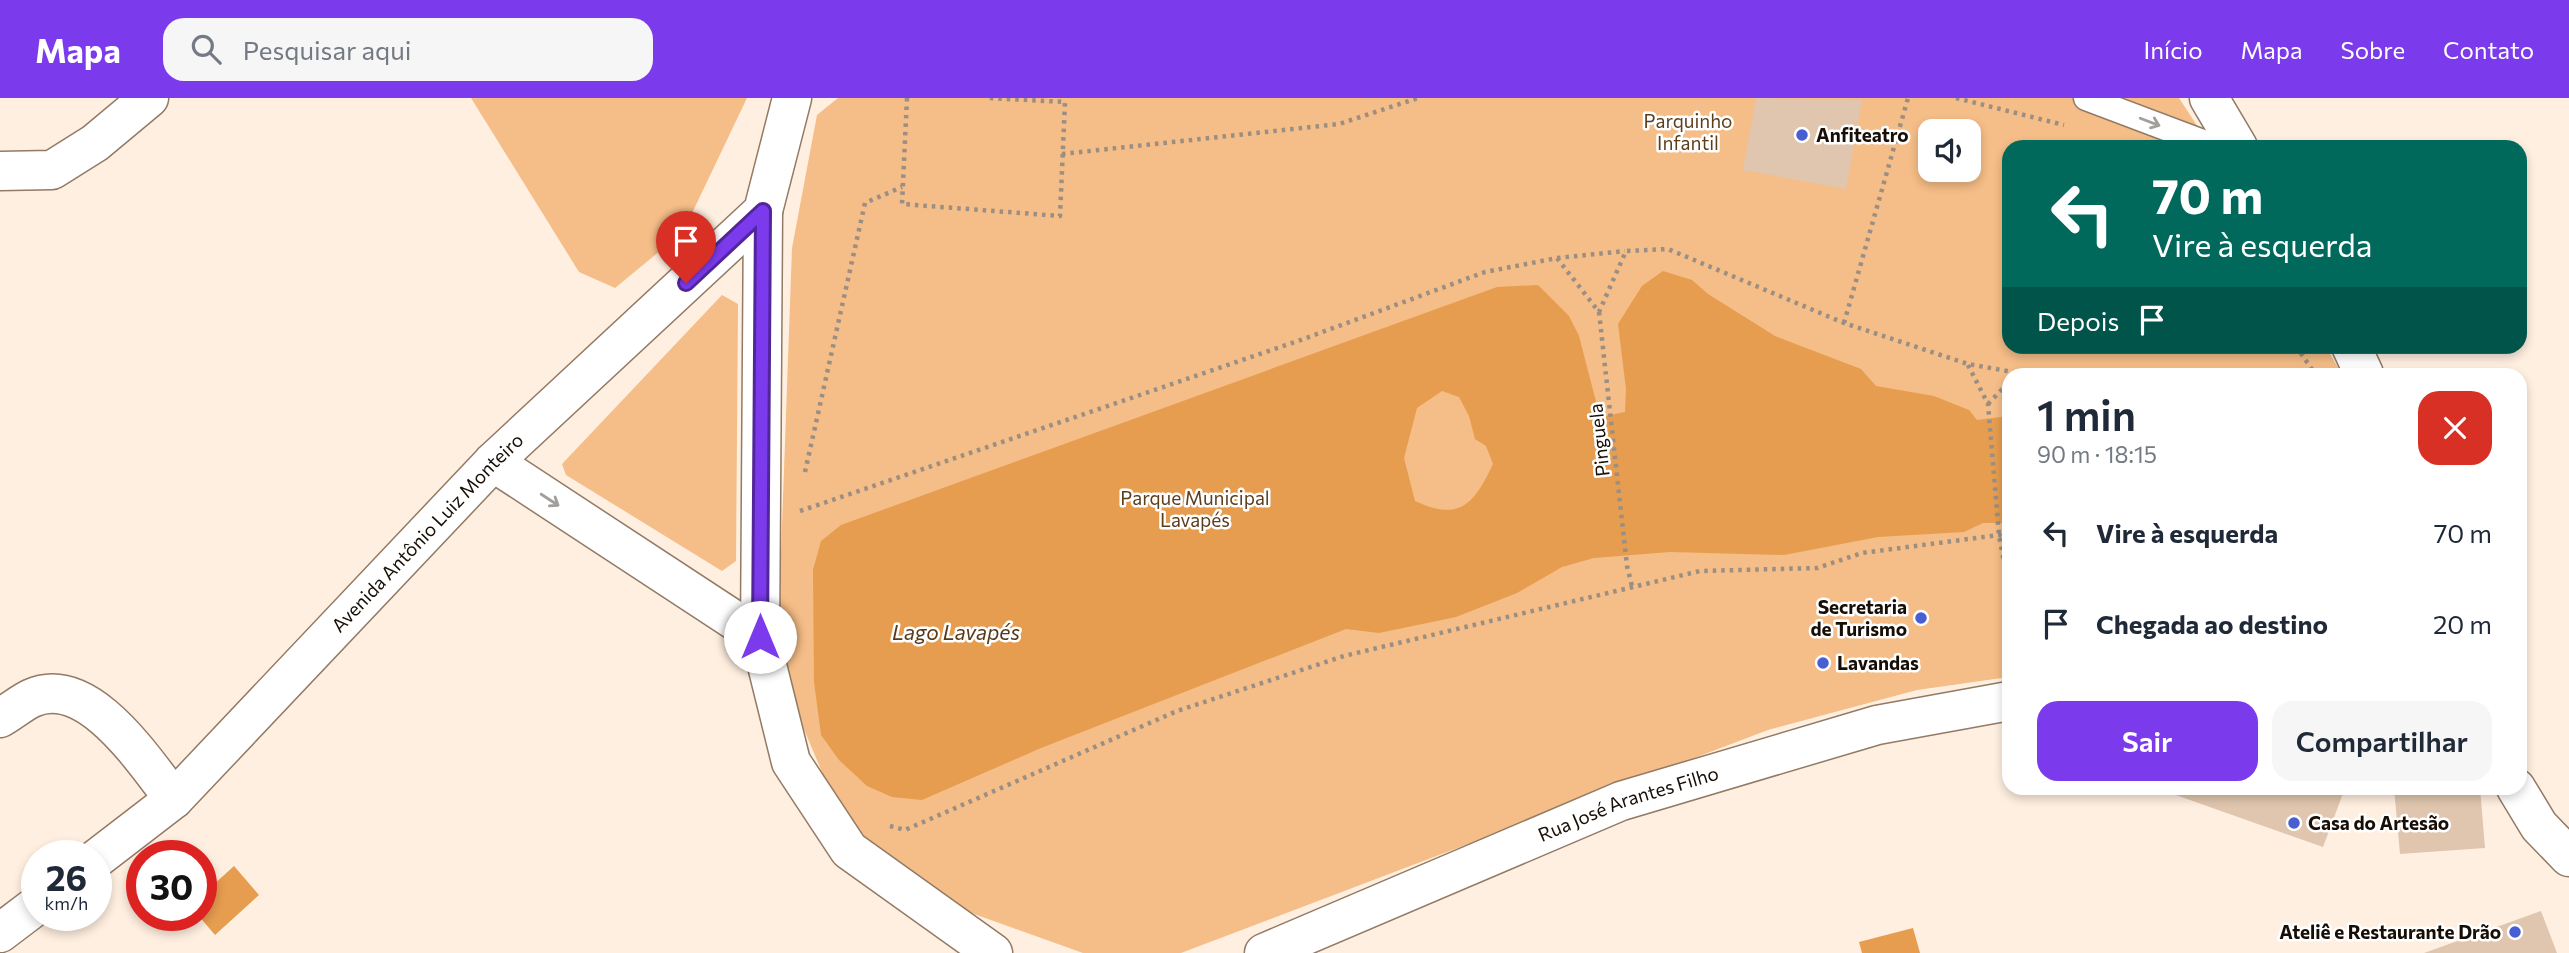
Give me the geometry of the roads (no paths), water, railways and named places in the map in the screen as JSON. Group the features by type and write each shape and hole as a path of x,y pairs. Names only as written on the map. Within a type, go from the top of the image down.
{"street":[{"path":"0,171 52,170 95,144 149,98"},
{"path":"792,98 763,211 760,637 791,762 849,850 993,953"},
{"path":"2209,98 2234,140"},
{"name":"Avenida Antônio Luiz Monteiro","path":"112,847 174,799 493,462 763,211"},
{"path":"493,462 760,637"},
{"path":"0,718 34,696 63,694 83,702 110,720 174,799"},
{"name":"Rua José Arantes Filho","path":"1264,953 1621,801 1877,724 2002,702"},
{"path":"2520,795 2539,826 2569,856"},
{"path":"0,933 21,917"}],"lane":[{"path":"2086,98 2197,140"}],"water":[{"name":"Lago Lavapés","path":"1663,271 1692,280 1708,294 1775,336 1861,369 1876,386 1934,396 1969,410 1977,420 2002,417 2002,523 1983,523 1964,532 1878,537 1784,555 1670,552 1594,558 1562,567 1517,593 1456,617 1379,633 1346,629 1041,748 922,800 892,797 867,786 839,760 821,735 814,682 813,570 821,541 841,525 1497,287 1538,285 1569,316 1579,336 1600,417 1625,412 1626,389 1618,324 1642,286","holes":["1442,391 1459,397 1469,416 1475,439 1486,446 1493,464 1479,490 1472,499 1454,509 1444,510 1415,501 1404,458 1417,408"]},
{"path":"234,866 259,895 215,935 212,931 217,931 217,881"},
{"path":"1913,928 1920,953 1862,953 1859,942"}],"place":[{"name":"Anfiteatro","path":"1802,135"},
{"name":"Secretaria de Turismo","path":"1921,618"},
{"name":"Lavandas","path":"1823,663"},
{"name":"Casa do Artesão","path":"2294,823"},
{"name":"Ateliê e Restaurante Drão","path":"2515,932"}],"park label":[{"name":"Parquinho Infantil","path":"1688,132"},
{"name":"Parque Municipal Lavapés","path":"1195,509"}]}
